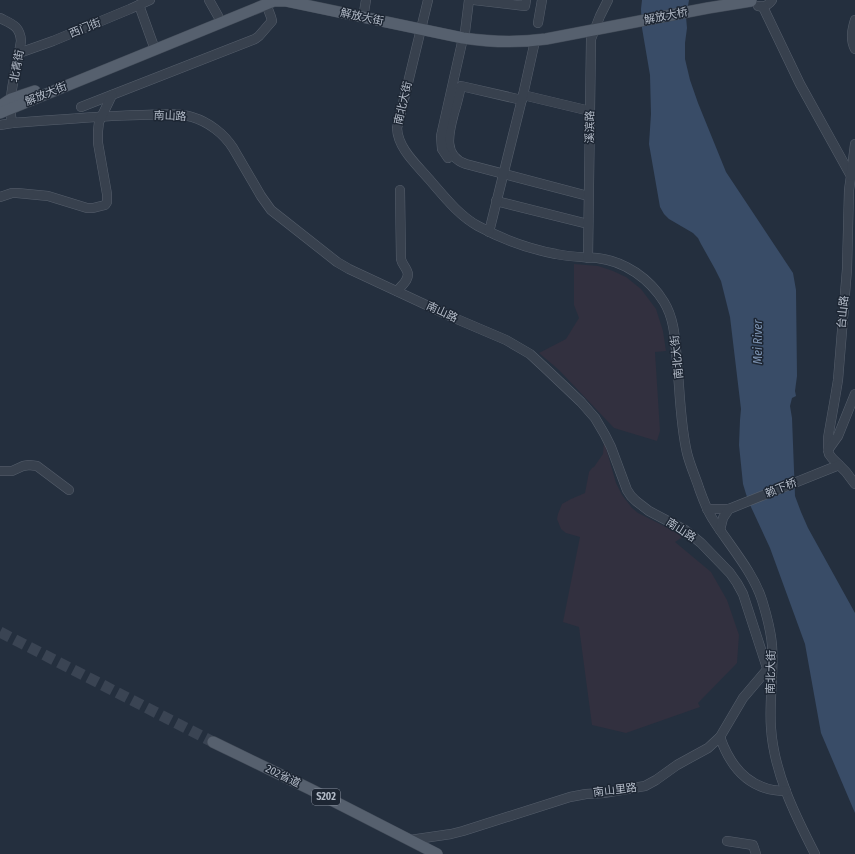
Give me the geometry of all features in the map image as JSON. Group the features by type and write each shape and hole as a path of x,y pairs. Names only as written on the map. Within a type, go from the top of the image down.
{"main road":[{"name":"解放大街","path":"0,113 7,104 31,93 153,44 255,0"},
{"name":"解放大街","path":"7,104 277,0 464,35 480,40 503,42 535,41 595,27"},
{"name":"解放大街","path":"309,0 364,12 421,27"},
{"path":"707,6 730,0"},
{"path":"707,6 751,0"},
{"name":"解放大桥","path":"623,22 707,6"},
{"name":"解放大街","path":"464,35 521,36 623,22"},
{"name":"202省道","path":"213,742 310,789 437,854"}],"street":[{"name":"西门街","path":"19,53 53,41 150,0"},
{"path":"209,0 218,16"},
{"path":"364,12 366,0"},
{"name":"南北大街","path":"428,0 397,128 399,140 406,152 454,207 470,221 489,232 540,251 572,257 604,259 622,265 633,271 650,284 659,295 666,306 671,319 675,338 687,451 707,509 759,592 764,606 772,642 770,666"},
{"path":"448,158 442,149 441,136 464,35 470,0"},
{"path":"474,0 525,6 526,0"},
{"path":"538,23 542,0"},
{"name":"溪滨路","path":"588,258 591,39 608,0"},
{"path":"751,0 757,6 762,7 768,5 772,0"},
{"path":"139,5 153,44"},
{"path":"762,7 800,84 851,176"},
{"path":"81,107 255,39 272,21 272,17 268,9"},
{"name":"北青街","path":"0,18 18,30 21,41 7,104 12,123"},
{"path":"855,20 852,32 852,41 855,49"},
{"path":"489,232 523,98 535,41"},
{"path":"588,196 466,164 458,160 454,155 448,137 462,86 590,111"},
{"path":"0,198 12,193 17,193 48,196 87,208 105,205 107,202 107,194 98,143 98,131 99,122 112,95"},
{"name":"南山路","path":"0,125 103,116 180,114 193,117 206,123 219,132 228,141 264,201 275,214 340,264 459,320 506,340 523,350 541,364 581,402 595,418 611,447 624,483 631,496 641,506 685,530 695,538 734,578 746,601 770,666 772,681"},
{"name":"台山路","path":"828,450 828,438 836,398 847,269 849,190 855,144"},
{"path":"397,291 407,280 408,276 408,273 402,263 400,190"},
{"path":"496,201 588,224"},
{"path":"855,394 838,436 828,450 829,454 855,484"},
{"path":"0,471 12,471 28,465 37,466 69,490"},
{"name":"赖下桥","path":"732,508 839,465"},
{"path":"707,509 732,508"},
{"path":"720,530 723,518 732,508"},
{"name":"南山里路","path":"410,840 463,831 578,795 604,793 645,786 677,765 708,748 720,737 743,698 770,666"},
{"name":"南北大街","path":"772,681 772,738 776,757 786,791 815,854"},
{"path":"720,737 723,747 729,757 745,777 754,784 766,789 786,791"},
{"path":"727,841 753,846 756,854"}],"shaded area":[{"path":"574,264 598,266 626,277 641,289 656,309 663,331 666,351 655,352 660,431 657,441 614,428 559,370 539,353 566,339 579,318 574,305"},
{"path":"604,441 616,483 622,495 638,513 684,536 675,542 711,572 727,600 739,635 737,663 698,703 700,707 626,733 592,725 579,627 563,622 580,537 566,533 561,529 557,519 558,514 562,504 585,493 589,472 603,454"}],"water":[{"name":"Mei River","path":"642,0 689,0 686,17 687,28 685,59 698,103 726,172 793,273 796,290 797,376 795,391 796,396 792,398 790,406 792,418 795,496 808,528 855,613 855,813 821,733 805,644 770,548 751,507 743,484 739,445 741,409 730,317 721,281 698,238 693,233 669,219 660,207 649,144 651,114 650,75 642,28"}],"tunnel":[{"path":"0,632 213,742"}]}
